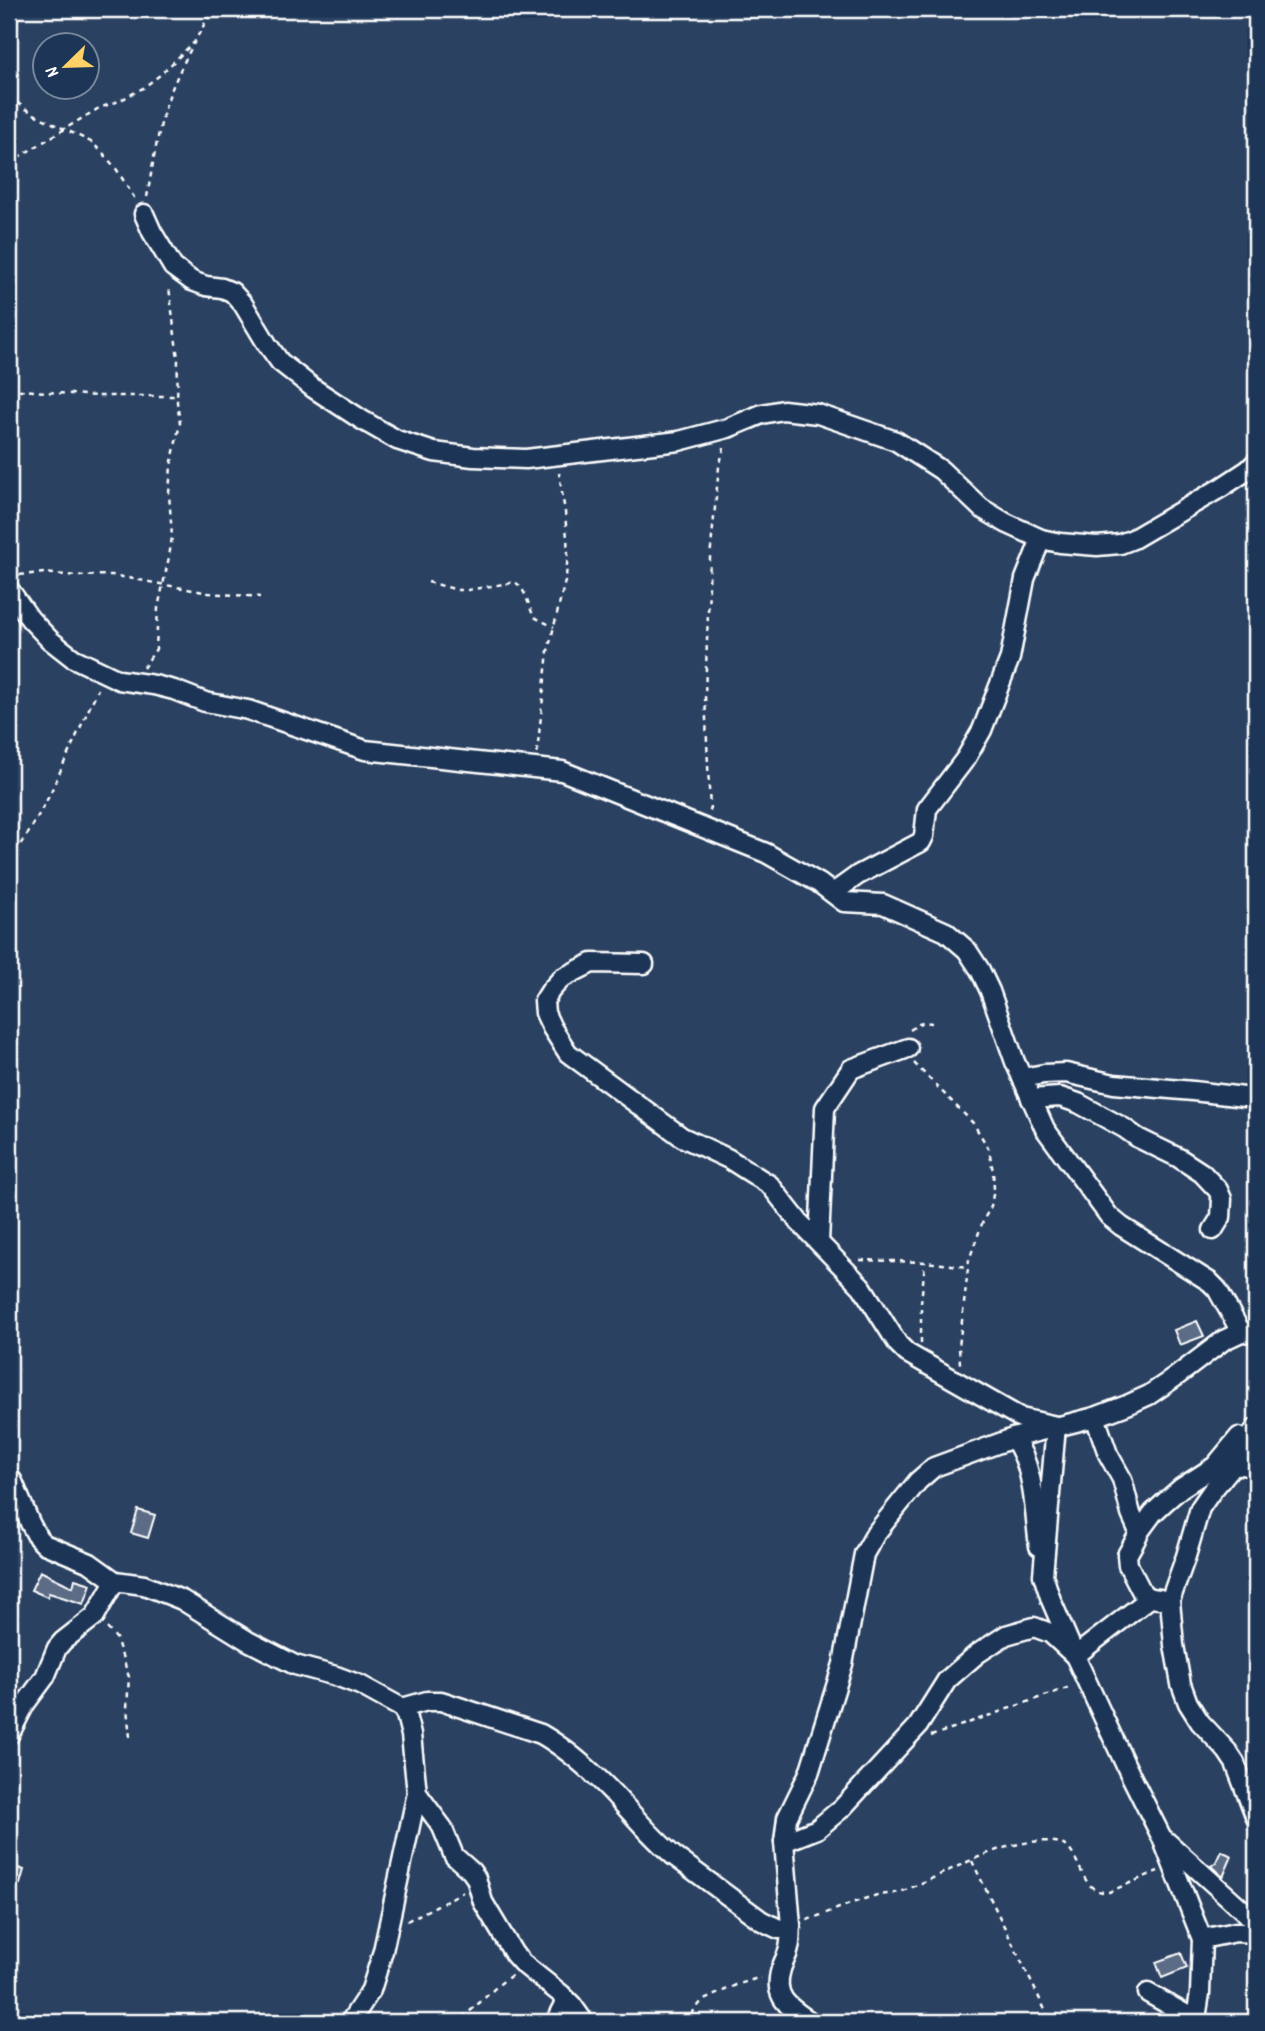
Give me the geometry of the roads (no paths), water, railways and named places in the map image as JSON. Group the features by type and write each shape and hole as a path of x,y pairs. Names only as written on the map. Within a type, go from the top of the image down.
{"street":[{"path":"144,214 173,267 192,281 232,292 243,304 280,362 323,395 362,420 397,440 434,452 526,459 679,441 728,428 762,414 783,410 818,414 896,441 941,470 981,508 1006,523 1041,539 1097,546 1120,544 1133,539 1222,487 1256,462"},
{"path":"833,893 858,875 921,842 927,809 966,758 992,706 1010,658 1025,579 1041,539"},
{"path":"9,589 30,619 50,640 73,657 105,674 128,682 174,690 205,702 248,710 365,750 562,771 786,862 844,902 883,904 897,908 946,932 967,950 990,992 1022,1078 1045,1129 1109,1216 1210,1282 1249,1333 1224,1340 1149,1395 1095,1418 1013,1438 934,1467 876,1533 864,1554 843,1664 809,1773 787,1818 784,1842 791,1926 789,1950 778,1984 779,1992 790,2008 811,2022"},
{"path":"645,964 593,963 562,978 551,990 544,1001 545,1013 568,1052 682,1137 729,1159 770,1185 799,1222 862,1287 898,1344 907,1353 1021,1418 1056,1426"},
{"path":"819,1242 825,1108 851,1069 908,1048"},
{"path":"1022,1078 1066,1073 1114,1084 1244,1097"},
{"path":"1031,1099 1060,1097 1078,1103 1202,1173 1218,1190 1222,1199 1221,1217 1213,1230"},
{"path":"1095,1418 1108,1454 1122,1479 1131,1514 1139,1532"},
{"path":"1170,1601 1150,1598 1143,1594 1127,1559 1128,1552 1153,1513 1181,1488 1215,1466 1242,1432 1256,1421"},
{"path":"1043,1575 1056,1426"},
{"path":"1256,1428 1234,1464 1200,1508 1170,1601 1174,1645 1184,1694 1200,1722 1248,1777 1256,1818"},
{"path":"1013,1438 1028,1467 1043,1575 1051,1600 1126,1766 1162,1838 1202,1939 1196,2022 1148,1993"},
{"path":"1234,1464 1256,1467"},
{"path":"9,1476 30,1523 44,1544 90,1563 115,1581 144,1585 182,1600 248,1641 295,1665 360,1685 402,1708 407,1715 417,1793 387,1934 371,1990 350,2022"},
{"path":"9,1735 25,1704 45,1677 57,1648 95,1616 115,1581"},
{"path":"1075,1656 1150,1598"},
{"path":"784,1842 817,1829 842,1808 918,1726 947,1680 976,1654 1006,1635 1034,1627 1050,1633 1075,1656"},
{"path":"402,1708 441,1701 541,1734 555,1742 601,1780 660,1845 674,1856 762,1922 785,1930 791,1926"},
{"path":"417,1793 442,1827 454,1856 471,1871 478,1884 482,1902 514,1954 567,2000 584,2022"},
{"path":"1162,1838 1256,1922"},
{"path":"1202,1939 1236,1932 1256,1933"},
{"path":"556,2022 567,2000"}]}
